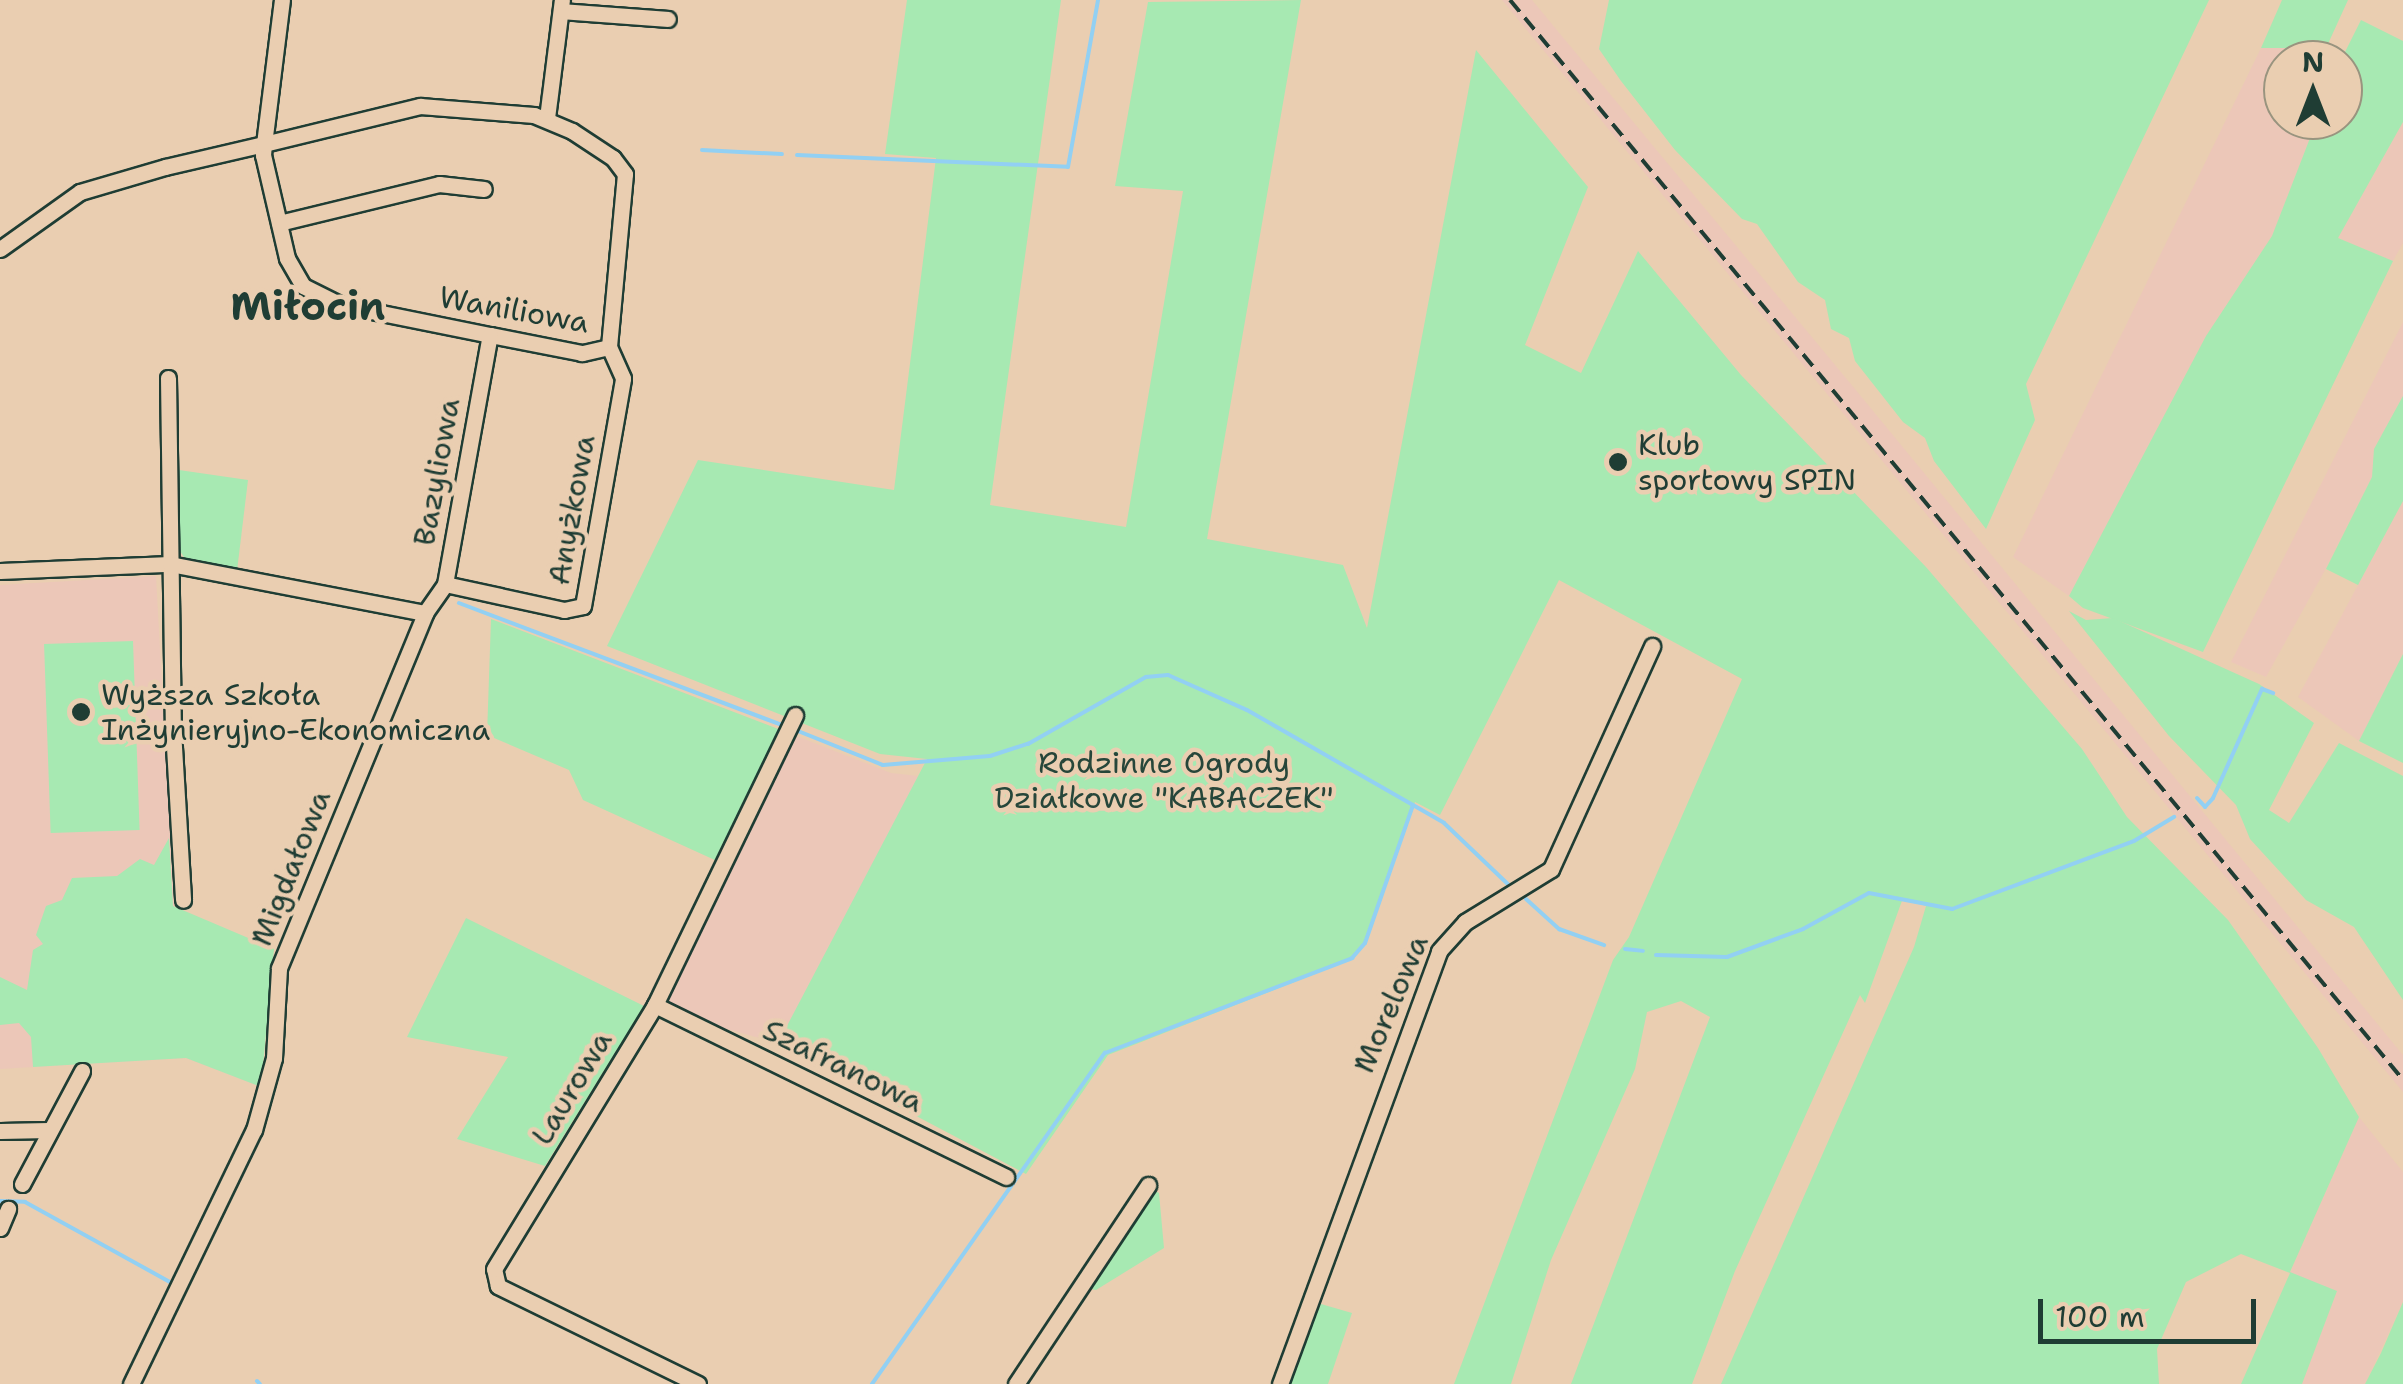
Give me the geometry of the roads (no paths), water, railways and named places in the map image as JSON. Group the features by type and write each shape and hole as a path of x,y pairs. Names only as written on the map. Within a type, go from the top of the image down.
{"street":[{"path":"264,144 282,0"},
{"path":"546,118 562,5 668,19"},
{"name":"Waniliowa","path":"0,249 80,192 264,144 433,104 546,118 613,158 628,185 609,347 582,353 325,300 294,272 279,223 264,144"},
{"path":"279,223 439,184 484,190"},
{"name":"Bazyliowa","path":"424,613 445,584 490,335"},
{"name":"Anyżkowa","path":"445,584 564,610 583,606 623,378 609,347"},
{"path":"168,378 173,730 183,900"},
{"path":"0,570 170,564 424,613"},
{"name":"Migdałowa","path":"131,1384 254,1130 272,1070 280,968 424,613"},
{"name":"Morelowa","path":"1280,1384 1440,952 1465,922 1551,868 1652,646"},
{"name":"Laurowa","path":"698,1384 494,1280 494,1269 655,1005 795,715"},
{"name":"Szafranowa","path":"655,1005 1006,1177"},
{"path":"22,1184 82,1071"},
{"path":"0,1131 48,1130"},
{"path":"1016,1384 1148,1184"},
{"path":"0,1228 8,1209"}],"waterway":[{"path":"797,155 1068,167 1098,0"},
{"path":"702,150 782,154"},
{"path":"459,603 784,726"},
{"path":"793,729 883,765 990,756 1028,744 1146,677 1168,675 1247,710 1444,823 1512,888"},
{"path":"2197,798 2205,807 2213,798 2262,689 2273,693"},
{"path":"872,1384 1105,1053 1352,958 1365,943 1413,805"},
{"path":"1656,955 1727,957 1803,929 1869,893 1952,909 2134,841 2174,817"},
{"path":"1526,899 1559,929 1604,945"},
{"path":"1625,949 1643,951"},
{"path":"0,1201 25,1202 172,1283"},
{"path":"257,1381 260,1384"}],"railway":[{"path":"1510,0 2403,1080"}],"place":[{"name":"Klub sportowy SPIN","path":"1618,462"},
{"name":"Wyższa Szkoła Inżynieryjno-Ekonomiczna","path":"81,712"}],"district":[{"name":"Miłocin","path":"308,306"}],"park label":[{"name":"Rodzinne Ogrody Działkowe \"KABACZEK\"","path":"1164,780"}]}
